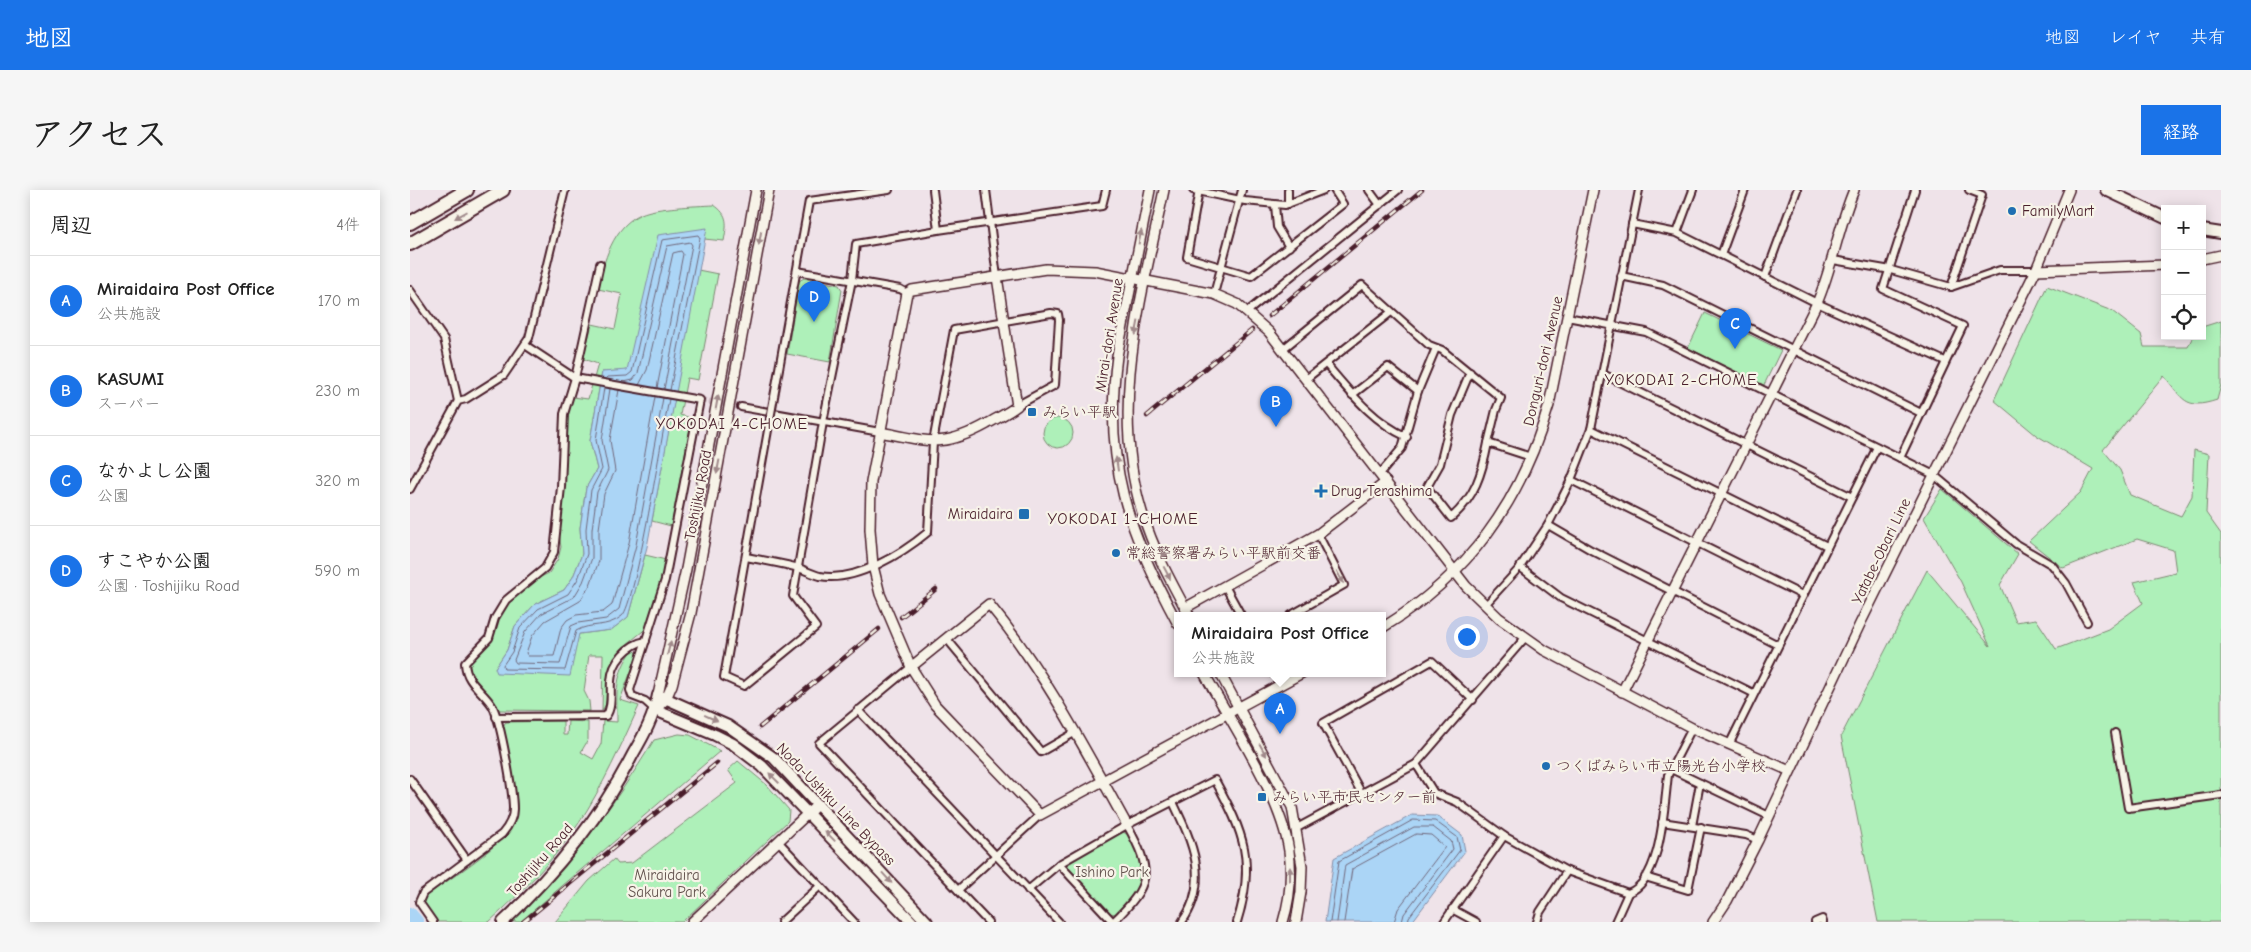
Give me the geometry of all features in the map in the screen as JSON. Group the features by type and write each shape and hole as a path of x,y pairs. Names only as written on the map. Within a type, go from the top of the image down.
{"highway":[{"path":"410,223 467,190"},
{"path":"410,244 503,190"}],"main road":[{"path":"2106,190 2161,216"},
{"path":"2206,231 2221,233"},
{"name":"Toshijiku Road","path":"503,922 542,884 579,840 627,766 662,697"},
{"name":"Noda-Ushiku Line Bypass","path":"662,697 743,734 774,758 927,922"},
{"name":"Noda-Ushiku Line Bypass","path":"655,710 733,744 762,766 912,922"}],"street":[{"path":"458,401 466,399 504,375 525,345 565,190"},
{"name":"Toshijiku Road","path":"662,697 756,190"},
{"name":"Toshijiku Road","path":"662,697 682,653 692,613 769,190"},
{"path":"888,190 809,201 724,677 744,686 816,627 793,596 796,567 852,280 856,244 1102,206 1106,190"},
{"path":"933,190 938,230"},
{"path":"986,190 997,277 1018,404"},
{"name":"Mirai-dori Avenue","path":"1150,190 1114,380 1113,426 1122,494 1133,533 1151,575 1174,617"},
{"name":"Mirai-dori Avenue","path":"1164,190 1130,362 1127,407 1129,448 1138,499 1148,529 1163,566 1187,611"},
{"path":"1324,190 1288,204 1275,205 1241,200 1197,190 1186,257 1222,266 1250,276 1343,204 1334,190"},
{"path":"1214,294 1241,200 1242,190"},
{"path":"1288,190 1288,204"},
{"path":"1369,190 1380,205"},
{"path":"1247,312 1398,190"},
{"name":"Donguri-dori Avenue","path":"1386,626 1411,610 1455,572 1497,521 1513,495 1532,457 1549,405 1593,190"},
{"path":"1489,601 1520,567 1548,525 1571,480 1591,429 1638,190"},
{"path":"1677,233 1692,190"},
{"path":"1721,255 1745,190"},
{"path":"1765,277 1797,190"},
{"path":"1622,692 1818,303 1833,260 1839,229 1854,190"},
{"path":"1900,458 1963,326 1883,289 1891,270 1916,190"},
{"path":"1951,286 1982,194 1969,190"},
{"name":"Yatabe-Obari Line","path":"1713,922 1727,901 1758,840 2036,270 2068,190"},
{"path":"1275,205 1277,227 1289,247"},
{"path":"1632,224 1677,233 1818,303 1945,361"},
{"path":"2206,259 2221,255"},
{"path":"1833,260 1891,270 1951,286 2000,270 2161,265"},
{"path":"433,922 419,902 423,893 502,834 508,827 513,810 505,754 496,717 488,699 467,677 465,663 489,638 495,618 506,600 545,568 554,552 561,487 564,414 578,379 600,264"},
{"path":"1040,815 936,705 910,667 884,608 873,566 869,504 880,432 907,293 912,290 1046,269 1069,268 1214,294 1247,312 1283,350 1455,572 1485,606 1524,638 1622,692 1692,728 1790,771"},
{"path":"797,271 852,280 907,293"},
{"path":"1621,276 1663,285 1921,413"},
{"path":"1283,350 1362,285 1390,313 1429,345 1470,372 1501,398 1496,410 1477,486 1463,507 1451,518 1427,487 1440,464 1452,415 1470,372"},
{"path":"410,290 444,339 458,401 410,489"},
{"path":"741,407 933,442 948,441 972,432 1013,409 1018,404 1055,385 1060,320 1058,314 1051,313 954,330 933,442 928,532 898,555 873,566 841,576 821,576 796,567 746,557"},
{"path":"1306,379 1390,313"},
{"path":"1568,317 1646,332 1934,476 2016,544 2052,565 2066,583 2087,622"},
{"path":"525,345 578,379 700,400 665,580 630,693 655,710"},
{"path":"1380,474 1394,459 1407,437 1418,391 1436,348"},
{"path":"1326,364 1352,395 1382,423 1407,437"},
{"path":"1352,395 1388,367 1418,391"},
{"path":"1602,374 1852,497"},
{"path":"1591,429 1827,546"},
{"path":"1488,443 1532,457"},
{"path":"1729,745 1877,447"},
{"path":"1571,480 1802,595"},
{"path":"1187,611 1225,586 1318,534 1386,482"},
{"path":"1548,525 1672,593 1778,645"},
{"path":"1296,612 1344,585 1318,534"},
{"path":"1520,567 1561,598 1753,694"},
{"path":"1225,586 1239,612"},
{"path":"988,922 819,743 989,604 1018,640 1076,732 1143,853 1145,876 1142,888 1136,897 1113,922 1059,864"},
{"path":"947,638 1041,752 1076,732"},
{"path":"1297,828 1416,764 1473,700 1524,638"},
{"path":"496,717 602,716 609,712 611,677 622,654 635,643 646,641"},
{"path":"1362,794 1323,723 1432,661 1473,700"},
{"path":"1206,677 1265,784 1283,827 1289,850 1290,871 1290,890 1283,922"},
{"path":"1222,677 1292,807 1302,866 1301,892 1296,922"},
{"path":"958,890 1040,815 1102,779 1295,677"},
{"path":"858,710 1059,922"},
{"path":"1615,922 1628,893 1633,891 1645,877 1658,852 1671,769 1692,728"},
{"path":"2115,733 2128,808 2221,795"},
{"path":"1416,764 1434,793 1457,802 1504,836 1566,871 1628,893"},
{"path":"1671,769 1769,816"},
{"path":"410,779 467,860"},
{"path":"1028,890 1059,864 1127,825 1215,780 1233,813 1244,841 1246,862 1244,896 1236,922"},
{"path":"1692,826 1700,783"},
{"path":"1173,802 1192,842 1196,862 1197,879 1193,898 1182,922"},
{"path":"692,922 818,804"},
{"path":"1662,822 1746,835 1758,840"},
{"path":"1645,877 1688,890 1701,827"},
{"path":"1444,922 1504,836"},
{"path":"778,841 854,922"},
{"path":"1537,922 1545,904 1566,871"},
{"path":"781,922 820,886"},
{"path":"1452,909 1476,922"},
{"path":"1815,922 1822,919 1823,922"}],"green space":[{"path":"714,205 725,216 726,230 724,241 704,239 706,229 627,371 602,372 590,441 597,469 586,488 580,528 582,554 573,577 564,590 535,604 515,626 507,650 495,668 579,634 611,630 628,617 645,555 666,560 648,627 621,649 607,678 606,704 602,711 603,655 589,655 584,691 589,701 590,711 498,710 468,676 467,666 489,640 498,618 507,604 530,582 549,573 558,559 561,547 558,525 567,418 573,397 588,399 598,364 583,359 592,324 615,329 622,294 598,289 606,257 616,236 623,227 641,214 666,208"},
{"path":"698,270 718,274 698,380 687,378 680,415 692,418 671,526 652,521"},
{"path":"804,278 839,285 842,290 830,362 787,354 799,281"},
{"path":"2047,286 2112,311 2141,334 2144,347 2188,347 2191,340 2206,340 2206,326 2221,321 2221,385 2217,400 2206,403 2191,403 2180,396 2164,376 2103,450 2120,470 2130,495 2181,516 2192,496 2194,450 2209,454 2206,513 2221,534 2221,922 1878,922 1841,736 1927,570 1990,646 1961,582 1924,518 1942,489 2018,554 2000,585 2016,622 2036,619 2056,649 2108,629 2143,603 2134,582 2176,572 2173,550 2137,539 2063,568 2029,541 2081,492 2093,469 2036,435 1994,400"},
{"path":"1705,313 1781,350 1764,385 1688,348"},
{"path":"1058,418 1068,423 1073,433 1068,443 1058,448 1048,443 1043,433 1048,423"},
{"path":"633,650 638,653 620,700 639,706 604,780 588,809 569,837 537,875 489,922 436,922 422,903 424,897 490,850 511,828 516,818 515,786 502,727 506,722 563,721 563,735 567,735 568,721 588,722 588,740 581,752 593,759 601,744 603,721 617,722 618,684 622,667"},
{"path":"679,734 690,735 720,751 520,922 511,922 551,880 588,836 623,789 654,740"},
{"name":"Miraidaira Sakura Park","path":"738,761 767,785 789,810 788,821 682,922 555,922 589,881 614,859 618,864 632,863 737,783 728,770"},
{"name":"Ishino Park","path":"1123,832 1129,835 1135,848 1139,859 1140,877 1132,895 1115,914 1109,913 1066,868 1067,861"}],"water":[{"path":"707,228 647,547 628,617 611,630 579,634 570,676 497,673 495,668 507,650 515,626 535,604 564,590 573,577 582,554 580,528 586,488 597,469 590,441 602,372 627,370 658,235"},
{"path":"1412,815 1437,816 1462,835 1465,851 1412,922 1325,922 1334,858"}],"waterway":[{"path":"410,915 416,922"}],"tunnel":[{"path":"700,400 741,407"}],"railway":[{"path":"1269,316 1422,190"},
{"path":"1147,416 1252,330"},
{"path":"901,617 936,589"},
{"path":"760,727 879,629"},
{"path":"523,922 717,763"}],"place":[{"name":"FamilyMart","path":"2012,211"},
{"name":"すこやか公園","path":"814,322"},
{"name":"なかよし公園","path":"1735,349"},
{"name":"みらい平駅","path":"1032,412"},
{"name":"KASUMI","path":"1276,427"},
{"name":"Drug Terashima","path":"1321,491"},
{"name":"Miraidaira","path":"1024,514"},
{"name":"常総警察署みらい平駅前交番","path":"1116,553"},
{"name":"Miraidaira Post Office","path":"1280,734"},
{"name":"つくばみらい市立陽光台小学校","path":"1546,766"},
{"name":"みらい平市民センター前","path":"1262,797"}],"district":[{"name":"YOKODAI 2-CHOME","path":"1681,380"},
{"name":"YOKODAI 4-CHOME","path":"732,424"},
{"name":"YOKODAI 1-CHOME","path":"1123,519"}]}
